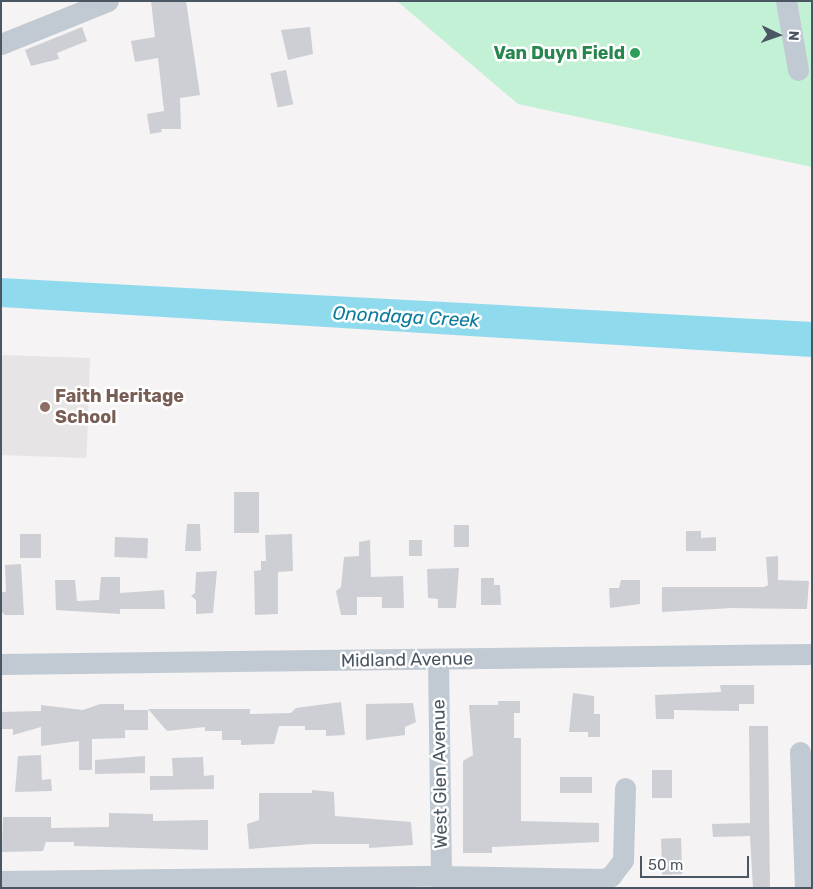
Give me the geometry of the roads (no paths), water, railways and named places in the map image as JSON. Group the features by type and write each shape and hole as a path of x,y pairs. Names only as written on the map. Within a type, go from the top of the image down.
{"street":[{"path":"1,44 108,1"},
{"path":"786,1 798,70"},
{"name":"Midland Avenue","path":"1,664 812,654"},
{"name":"West Glen Avenue","path":"438,660 441,882"},
{"path":"800,752 804,888"},
{"path":"1,882 441,882 603,879 611,876 623,860 625,788"}],"water":[{"name":"Onondaga Creek","path":"1,278 812,322 812,357 1,307"}],"place":[{"name":"Van Duyn Field","path":"635,53"},
{"name":"Faith Heritage School","path":"45,407"}]}
